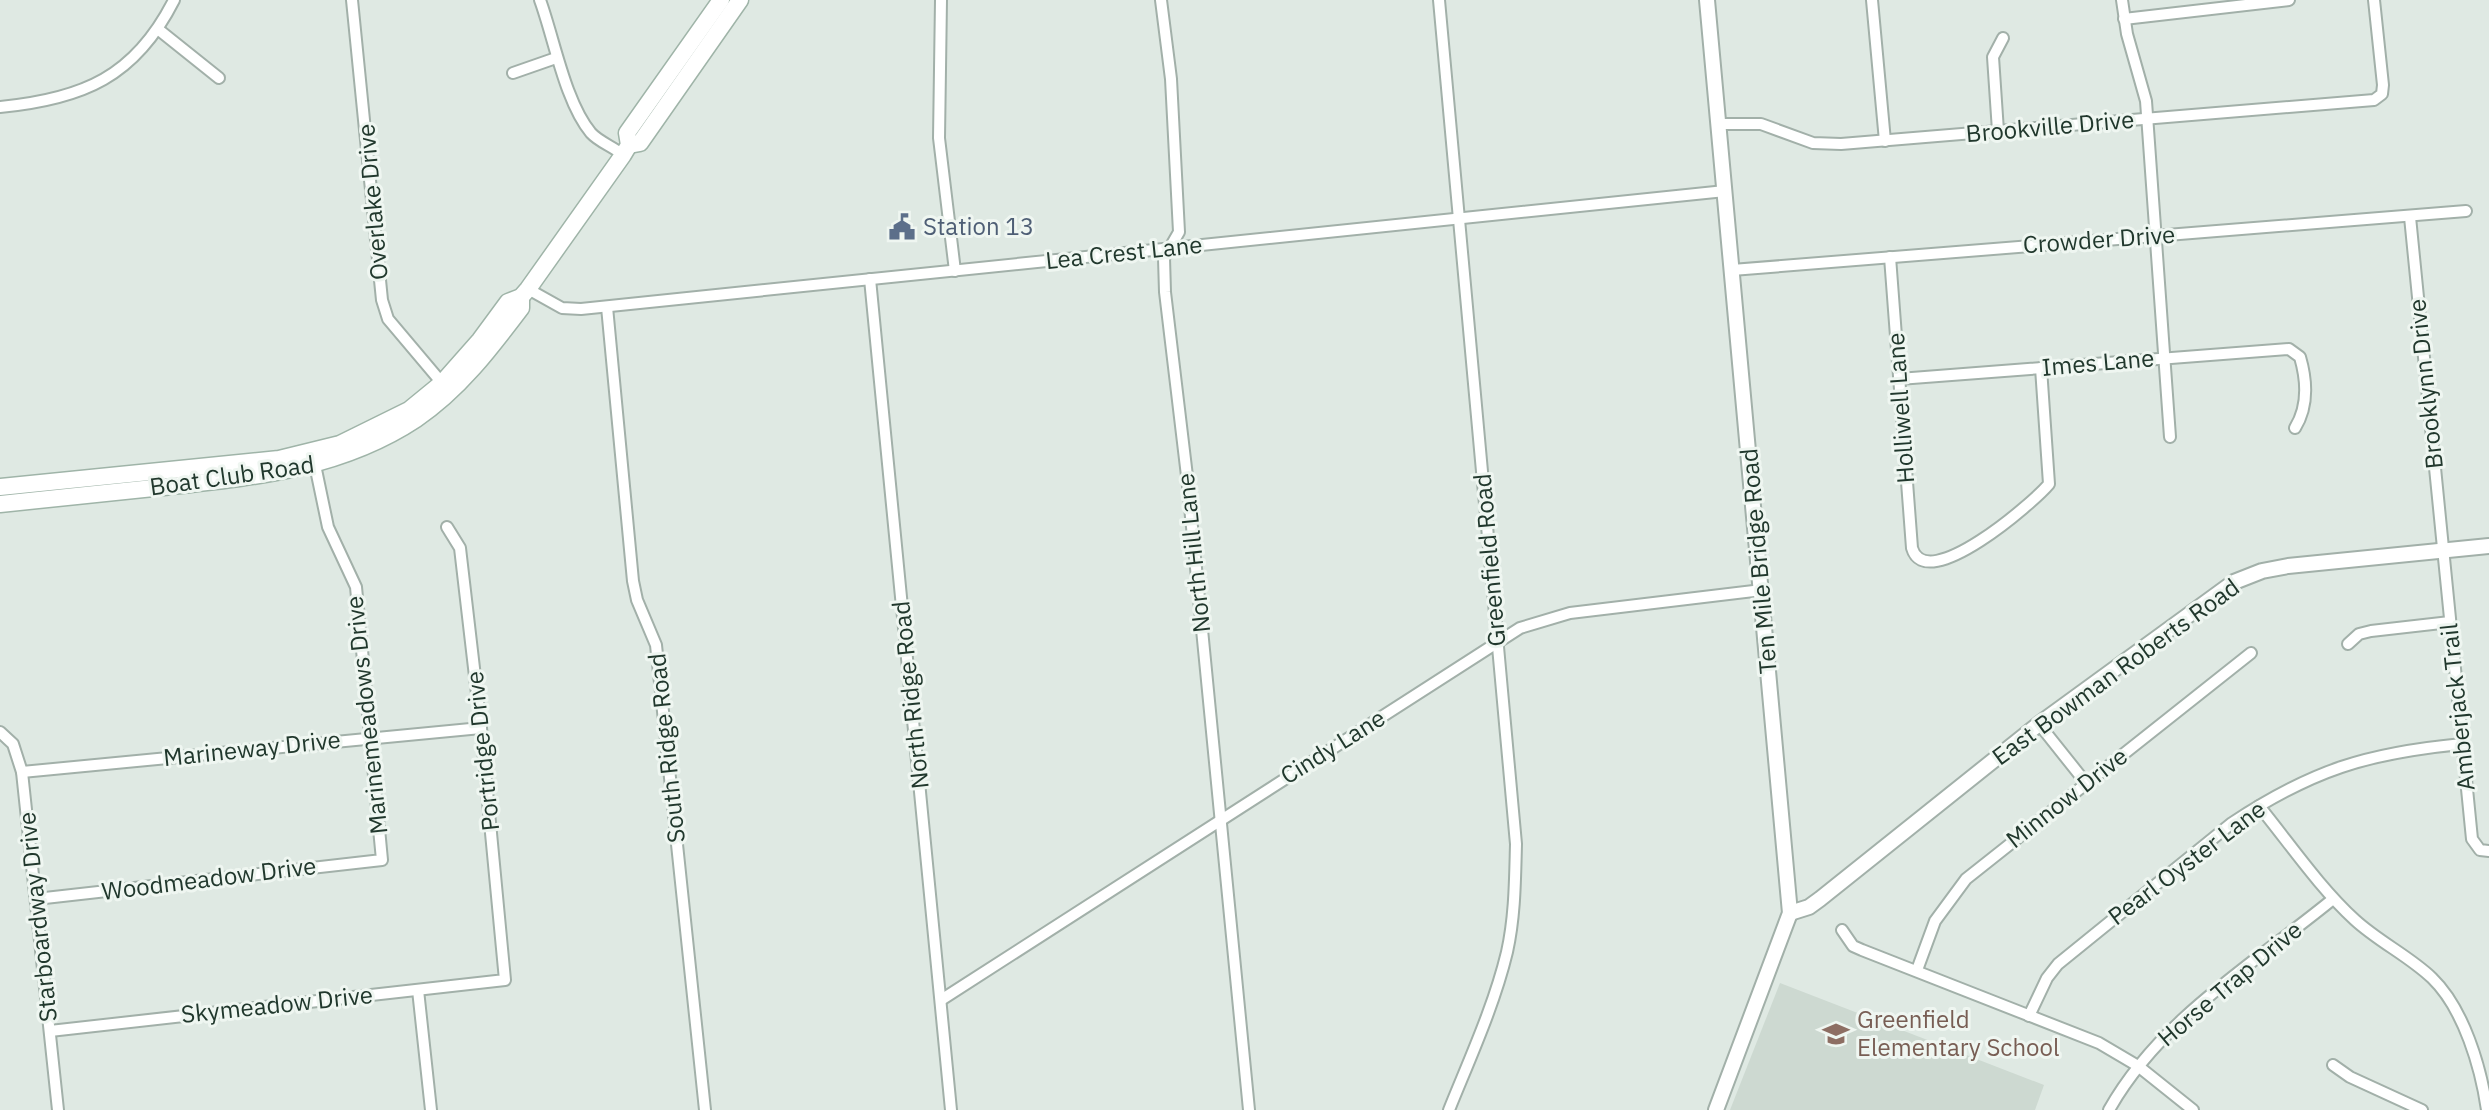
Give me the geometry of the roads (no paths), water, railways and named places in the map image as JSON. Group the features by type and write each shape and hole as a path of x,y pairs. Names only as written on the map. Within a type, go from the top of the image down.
{"main road":[{"name":"Boat Club Road","path":"626,150 627,134 721,0"},
{"name":"Boat Club Road","path":"0,505 248,477 314,459 357,451 390,434 450,392 471,372 515,317 525,293 626,150 640,143 740,0"},
{"name":"Boat Club Road","path":"0,487 279,459 314,459 409,410 442,383 480,340 508,302 525,293"}],"street":[{"path":"0,107 51,100 101,83 138,56 159,30 174,0"},
{"name":"Overlake Drive","path":"352,0 382,300 388,319 442,383"},
{"path":"540,0 556,58 592,134 626,150"},
{"path":"941,0 939,138 955,271"},
{"name":"North Hill Lane","path":"1161,0 1171,79 1179,232 1164,258 1165,292 1249,1110"},
{"name":"Greenfield Road","path":"1439,0 1516,844 1514,911 1499,983 1449,1110"},
{"name":"Ten Mile Bridge Road","path":"1707,0 1790,913 1716,1110"},
{"path":"1872,0 1885,141"},
{"path":"2122,0 2124,19 2141,74 2148,118 2170,437"},
{"path":"2124,19 2289,0"},
{"name":"Brookville Drive","path":"1719,124 1761,124 1825,145 2374,100 2382,94 2374,0"},
{"path":"159,30 219,78"},
{"path":"1998,131 1993,57 2003,38"},
{"path":"513,73 556,58"},
{"name":"Lea Crest Lane","path":"525,293 562,308 607,307 1725,191"},
{"name":"Crowder Drive","path":"1732,270 2466,211"},
{"name":"Brooklynn Drive","path":"2410,217 2443,552"},
{"name":"Holliwell Lane","path":"1889,257 1912,548 1917,557 1928,561 1957,556 1982,540 2049,484 2041,368"},
{"name":"North Ridge Road","path":"870,279 951,1110"},
{"name":"South Ridge Road","path":"607,307 633,581 656,645 705,1110"},
{"name":"Imes Lane","path":"1899,379 2281,349 2296,352 2302,366 2304,411 2295,428"},
{"name":"Marinemeadows Drive","path":"314,459 328,527 356,587 382,860"},
{"name":"Portridge Drive","path":"446,527 460,548 481,728 505,980"},
{"name":"East Bowman Roberts Road","path":"1790,913 1820,899 2039,724 2234,583 2262,571 2288,566 2489,546"},
{"name":"Amberjack Trail","path":"2443,552 2472,839 2480,850 2489,851"},
{"name":"Cindy Lane","path":"941,1000 1520,628 1570,613 1762,590"},
{"path":"2348,644 2359,634 2371,631 2450,622"},
{"name":"Minnow Drive","path":"1917,970 1936,921 1955,891 2251,653"},
{"path":"2039,724 2086,783"},
{"name":"Marineway Drive","path":"22,772 481,728"},
{"name":"Starboardway Drive","path":"0,732 13,744 22,772 58,1110"},
{"name":"Pearl Oyster Lane","path":"2029,1016 2047,978 2077,947 2259,806 2320,773 2357,760 2401,750 2462,744"},
{"path":"2259,806 2333,898 2357,922 2433,979 2446,996 2468,1043 2484,1090 2487,1110"},
{"name":"Woodmeadow Drive","path":"36,899 382,860"},
{"name":"Horse Trap Drive","path":"2109,1110 2138,1066 2191,1013 2333,898"},
{"path":"1842,930 1853,946 2099,1043 2138,1066 2193,1110"},
{"name":"Skymeadow Drive","path":"50,1031 505,980"},
{"path":"418,990 430,1110"},
{"path":"2333,1065 2350,1077 2422,1110"}],"place":[{"name":"Station 13","path":"902,227"},
{"name":"Greenfield Elementary School","path":"1836,1034"}]}
